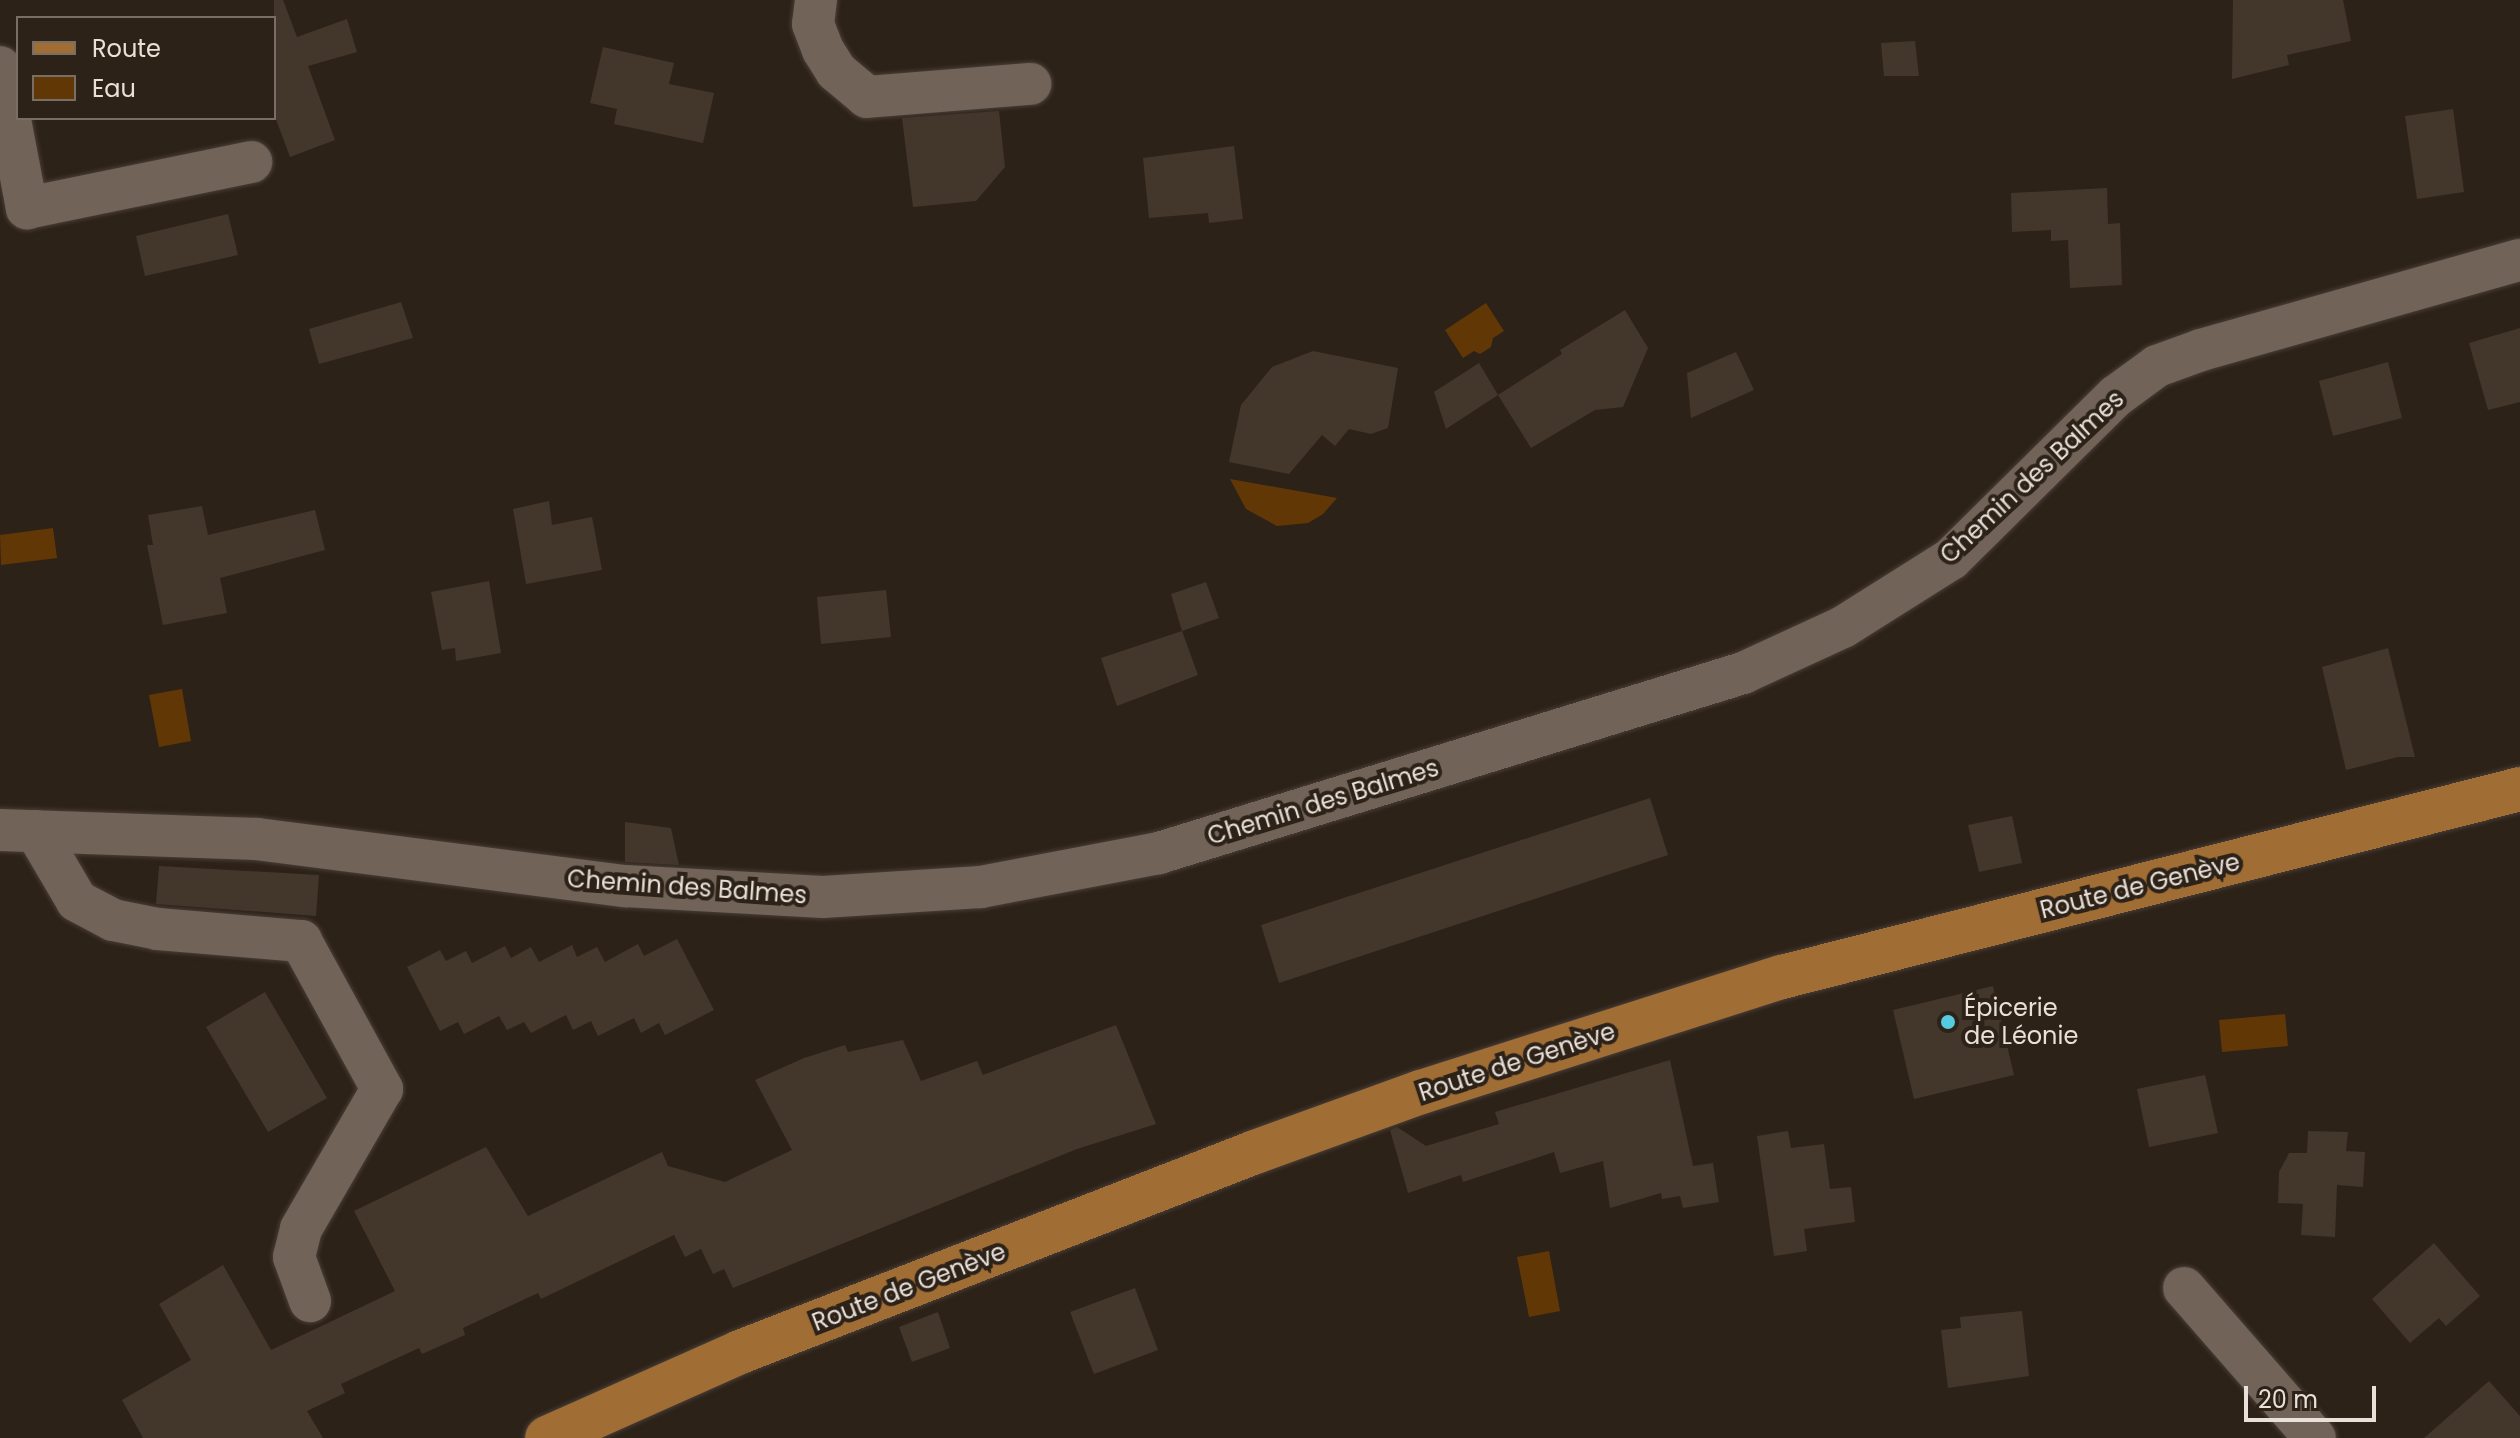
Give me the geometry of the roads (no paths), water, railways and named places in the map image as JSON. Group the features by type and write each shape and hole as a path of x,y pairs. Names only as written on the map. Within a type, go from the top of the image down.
{"main road":[{"name":"Route de Genève","path":"547,1438 740,1352 1240,1158 1421,1092 1782,977 2520,789"}],"street":[{"path":"816,0 813,24 823,50 843,78 867,97 1030,84"},
{"path":"0,67 14,206 251,162"},
{"name":"Chemin des Balmes","path":"18,831 257,839 625,886 823,897 981,887 1159,853 1743,673 1843,627 1951,559 2116,396 2157,366 2201,350 2520,260"},
{"path":"18,831 77,901 113,920 158,929 301,941 382,1089 301,1229 294,1257 310,1301"},
{"path":"2184,1288 2315,1438"}],"water":[{"path":"1486,303 1504,331 1493,338 1491,347 1480,354 1474,351 1463,358 1445,330"},
{"path":"1230,479 1337,498 1323,514 1308,523 1277,526 1246,509"},
{"path":"53,528 57,558 1,565 0,535"},
{"path":"182,689 191,741 159,747 149,695"},
{"path":"2285,1014 2288,1046 2222,1052 2219,1020"},
{"path":"1549,1251 1560,1311 1529,1317 1517,1257"}],"place":[{"name":"Épicerie de Léonie","path":"1948,1022"}]}
